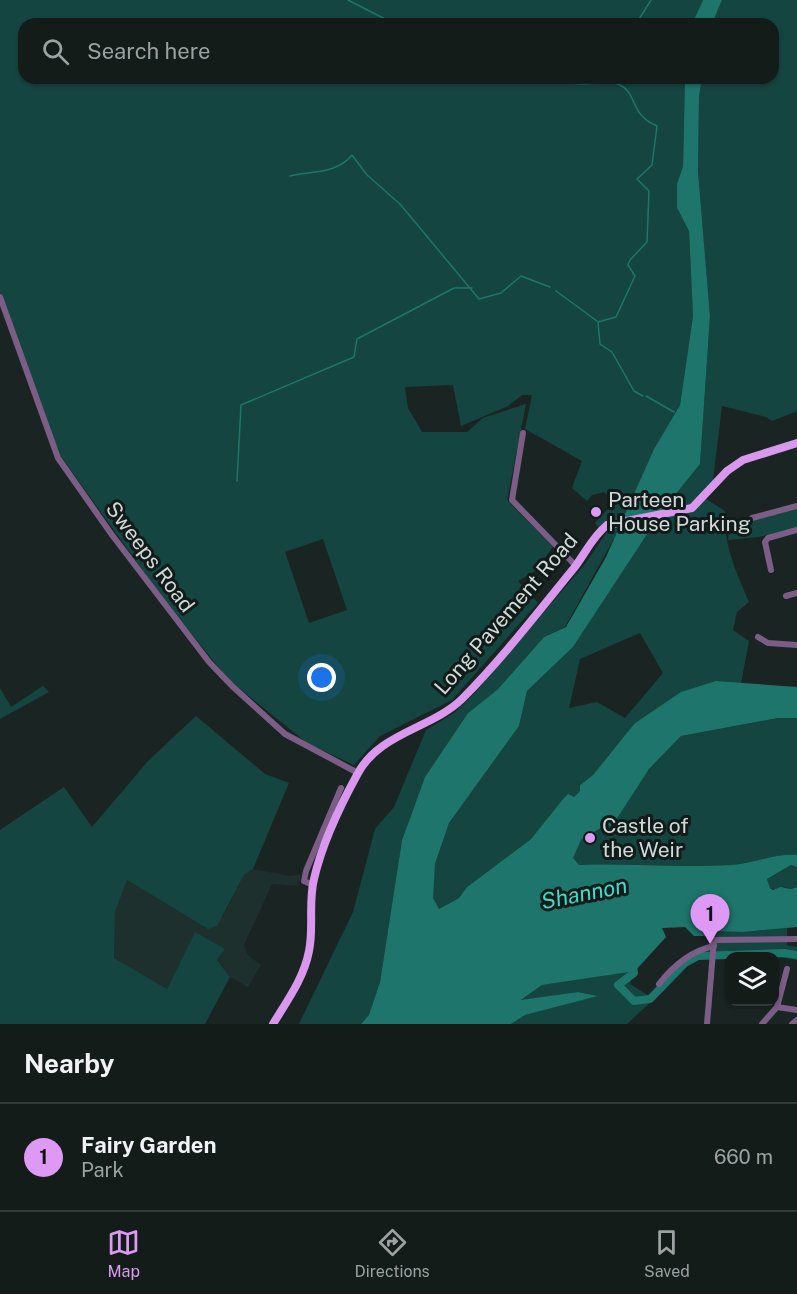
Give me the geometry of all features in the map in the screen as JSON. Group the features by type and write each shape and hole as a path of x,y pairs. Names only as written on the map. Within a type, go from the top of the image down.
{"main road":[{"name":"Long Pavement Road","path":"273,1024 303,973 310,950 313,885 321,857 358,773 385,744 430,721 460,701 576,566 598,532 607,525 685,511 696,506 727,471 742,460 797,443"}],"street":[{"name":"Sweeps Road","path":"0,297 58,458 112,535 209,662 232,686 285,734 358,773"},
{"path":"523,433 512,500 576,566"},
{"path":"752,518 797,506"},
{"path":"771,570 765,542 768,538 797,530"},
{"path":"786,596 797,593"},
{"path":"758,637 768,644 797,645"},
{"path":"313,885 304,881 306,871 341,788"},
{"path":"707,1024 714,940 797,939"},
{"path":"659,984 693,953 714,946"},
{"path":"762,1024 777,1007 788,969"},
{"path":"777,1007 797,1010"},
{"path":"792,1024 797,1020"}],"shaded area":[{"path":"0,0 703,0 695,18 18,18 18,84 685,84 683,166 677,184 677,208 689,231 693,316 680,405 654,449 624,519 607,521 598,527 595,523 614,502 604,492 592,495 587,501 572,488 582,461 525,429 532,395 522,395 508,406 461,426 453,385 405,387 408,408 422,432 467,432 483,418 526,404 507,500 553,547 535,571 518,581 538,603 452,700 380,736 354,765 307,743 229,680 165,601 59,454 0,292","holes":["323,539 347,610 309,623 285,552"]},
{"path":"722,0 797,0 797,411 772,421 766,417 722,406 713,480 703,497 725,511 728,546 749,602 737,612 733,630 749,641 741,684 716,681 634,724 593,775 580,785 580,791 574,797 563,799 531,839 467,887 459,898 439,909 432,898 435,864 449,823 519,726 527,691 573,647 663,510 700,464 710,316 698,171 701,84 779,84 779,18 714,18","holes":["640,633 663,673 625,718 597,702 569,708 580,659"]},
{"path":"797,509 797,528 759,537 728,540 731,521 751,521"},
{"path":"622,524 565,627 544,637 498,689 468,713 425,777 402,840 380,982 369,1016 361,1024 299,1024 353,912 375,829 394,807 426,730 454,713 474,694 585,564 609,529"},
{"path":"43,686 49,692 0,719 0,688 11,707"},
{"path":"196,716 265,774 289,783 253,869 244,875 217,926 208,929 127,880 115,912 114,958 167,989 195,932 225,949 217,960 230,977 205,1024 0,1024 0,830 64,787 92,827 148,761"},
{"path":"778,718 797,718 797,855 711,866 579,865 572,858 581,840 614,819 649,769 681,736"},
{"path":"791,865 797,867 797,887 791,889 784,887 778,890 770,888 767,879"},
{"path":"253,869 290,876 301,874 298,886 272,884 244,945 248,955 261,965 248,987 230,977 217,960 225,949 195,933 167,989 114,958 115,912 127,880 208,929 222,918 244,875"},
{"path":"787,928 787,945 797,947 797,960 779,957 779,952 725,952 725,958 709,959 711,948 706,931 744,932"},
{"path":"634,970 630,984 654,999 627,1024 511,1024 525,1015 597,996 578,992 520,1001 542,985"}],"water":[{"path":"703,0 722,0 714,18 695,18"},
{"name":"Shannon","path":"685,84 701,84 698,171 710,316 700,464 663,510 573,647 527,691 519,726 449,823 435,864 433,898 439,909 459,898 467,887 531,839 568,794 574,797 580,791 580,785 593,775 634,724 681,692 716,681 797,687 797,718 778,718 681,736 649,769 614,823 610,826 607,824 581,840 573,858 579,865 711,866 797,855 797,867 791,865 767,879 773,890 781,887 791,889 797,887 797,927 744,932 706,931 705,936 694,936 685,927 662,928 666,937 635,971 542,985 521,1000 578,992 598,996 525,1015 511,1024 361,1024 369,1015 380,982 402,840 425,777 468,713 498,689 544,637 566,627 606,557 654,449 680,405 693,316 689,231 677,208 677,184 683,166"}],"waterway":[{"path":"348,0 383,18"},
{"path":"640,18 651,0"},
{"path":"598,322 616,317 635,276 628,265 630,260 647,242 649,191 637,179 652,165 657,126 642,116 626,89 618,84"},
{"path":"290,176 331,169 339,166 352,155 367,175 400,204 479,299 501,293 521,276 550,287"},
{"path":"237,481 241,405 354,357 357,339 454,288 472,288"},
{"path":"556,291 597,321"},
{"path":"598,323 600,344 612,352 634,391 643,396"},
{"path":"646,396 674,412"},
{"path":"632,960 634,973 618,985 634,1001 650,999 685,963 698,956 784,953 797,955"}],"place":[{"name":"Parteen House Parking","path":"596,512"},
{"name":"Castle of the Weir","path":"590,838"},
{"name":"Fairy Garden","path":"710,944"}]}
